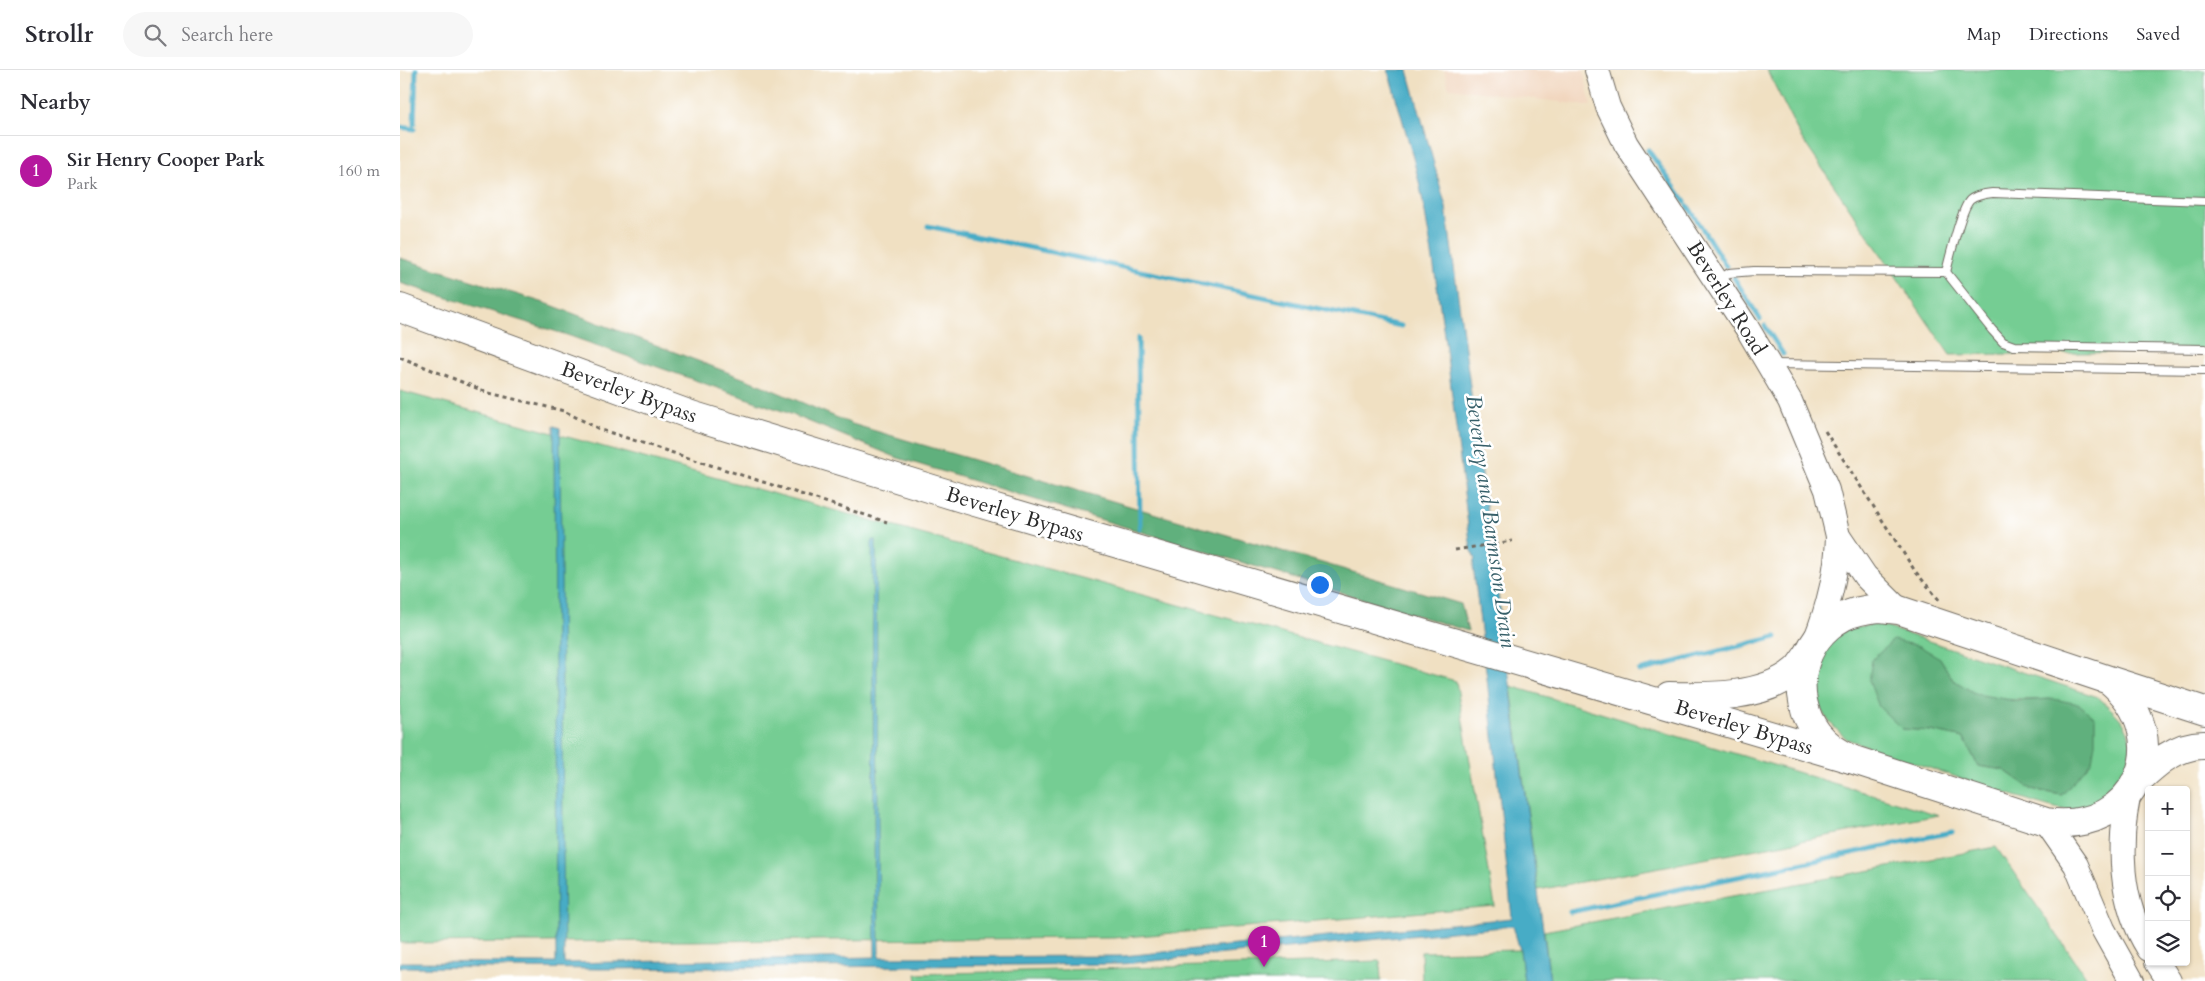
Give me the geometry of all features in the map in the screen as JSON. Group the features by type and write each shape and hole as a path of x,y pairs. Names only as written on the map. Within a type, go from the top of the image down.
{"highway":[{"name":"Beverley Bypass","path":"400,308 690,415 965,500 1851,759"},
{"name":"Beverley Bypass","path":"1637,695 1703,696 1738,693 1760,688 1782,679 1796,670 1828,627 1844,616 1861,610 1880,608 1899,610 2205,711"},
{"path":"1811,648 1802,676 1802,696 1807,716 1818,734 1833,749 1851,759 2046,822 2078,824 2093,820 2119,804 2152,767 2168,756 2183,748 2205,745"},
{"path":"2109,680 2122,691 2132,704 2142,727 2144,752 2141,769 2132,788"}],"main road":[{"name":"Beverley Road","path":"1597,70 1608,107 1626,144 1716,281 1790,401 1827,490 1838,536 1837,563 1833,589 1811,648"},
{"name":"Beverley Road","path":"1838,536 1864,576 1899,610"},
{"path":"2132,788 2124,816 2123,870 2127,896 2135,921 2145,941"},
{"path":"2046,822 2064,844 2076,865 2116,956 2132,981"},
{"path":"2160,966 2169,981"}],"lane":[{"path":"1946,272 1964,211 1970,200 1980,195 1993,193 2205,201"},
{"path":"1716,281 1729,273 1754,270 1946,272"},
{"path":"1946,272 2003,342 2014,346 2205,349"},
{"path":"1768,364 2205,370"}],"path":[{"path":"400,357 490,393 564,411 599,429 887,522"},
{"path":"1823,427 1915,571 1947,608"},
{"path":"1455,550 1512,542"}],"shaded area":[{"path":"1444,70 1583,70 1591,106 1449,88"}],"green space":[{"path":"1767,70 2205,70 2205,351 1950,355 1800,136"},
{"path":"400,258 551,305 761,385 852,424 1461,604 1468,631 898,458 788,413 567,335 400,283"},
{"path":"400,391 1456,681 1495,906 1114,938 400,943"},
{"path":"1877,624 2098,697 2120,719 2129,734 2130,753 2124,774 2114,790 2093,805 2074,810 2060,809 2008,794 1847,739 1822,712 1815,693 1816,670 1824,649 1835,635 1847,630","holes":["1940,658 1952,678 1961,686 1973,692 1999,699 2053,699 2092,761 2061,795 2031,789 2004,770 1978,766 1964,738 1931,731 1902,729"]},
{"path":"1893,640 1919,646 1940,658 1952,679 1976,694 2016,701 2053,699 2079,704 2095,718 2095,743 2092,761 2062,795 2031,789 2004,770 1978,766 1964,738 1931,731 1902,729 1879,707 1869,681 1872,660"},
{"path":"1511,686 1939,815 1538,890"},
{"path":"1996,847 2089,981 1550,981 1544,931"},
{"path":"1520,950 1524,981 1422,981 1421,952"},
{"path":"1380,961 1381,981 917,981 916,974"}],"water":[{"path":"1388,70 1408,70 1446,207 1550,981 1524,981 1520,950 1513,926 1123,964 601,969 400,967 400,962 556,963 554,426 560,428 564,963 875,957 872,540 876,540 879,957 1123,956 1512,918 1473,565 1475,558 1471,550 1439,297 1418,177"}],"waterway":[{"path":"414,124 416,70"},
{"path":"400,127 414,129"},
{"path":"1648,150 1685,202"},
{"path":"1688,206 1726,266"},
{"path":"928,226 1401,326"},
{"path":"1734,278 1760,319"},
{"path":"1765,326 1783,354"},
{"path":"1138,338 1140,528"},
{"path":"1639,671 1776,637"},
{"path":"1570,912 1952,832"}],"place":[{"name":"Sir Henry Cooper Park","path":"1264,967"}],"water label":[{"name":"Beverley and Barmston Drain","path":"1492,521"}]}
